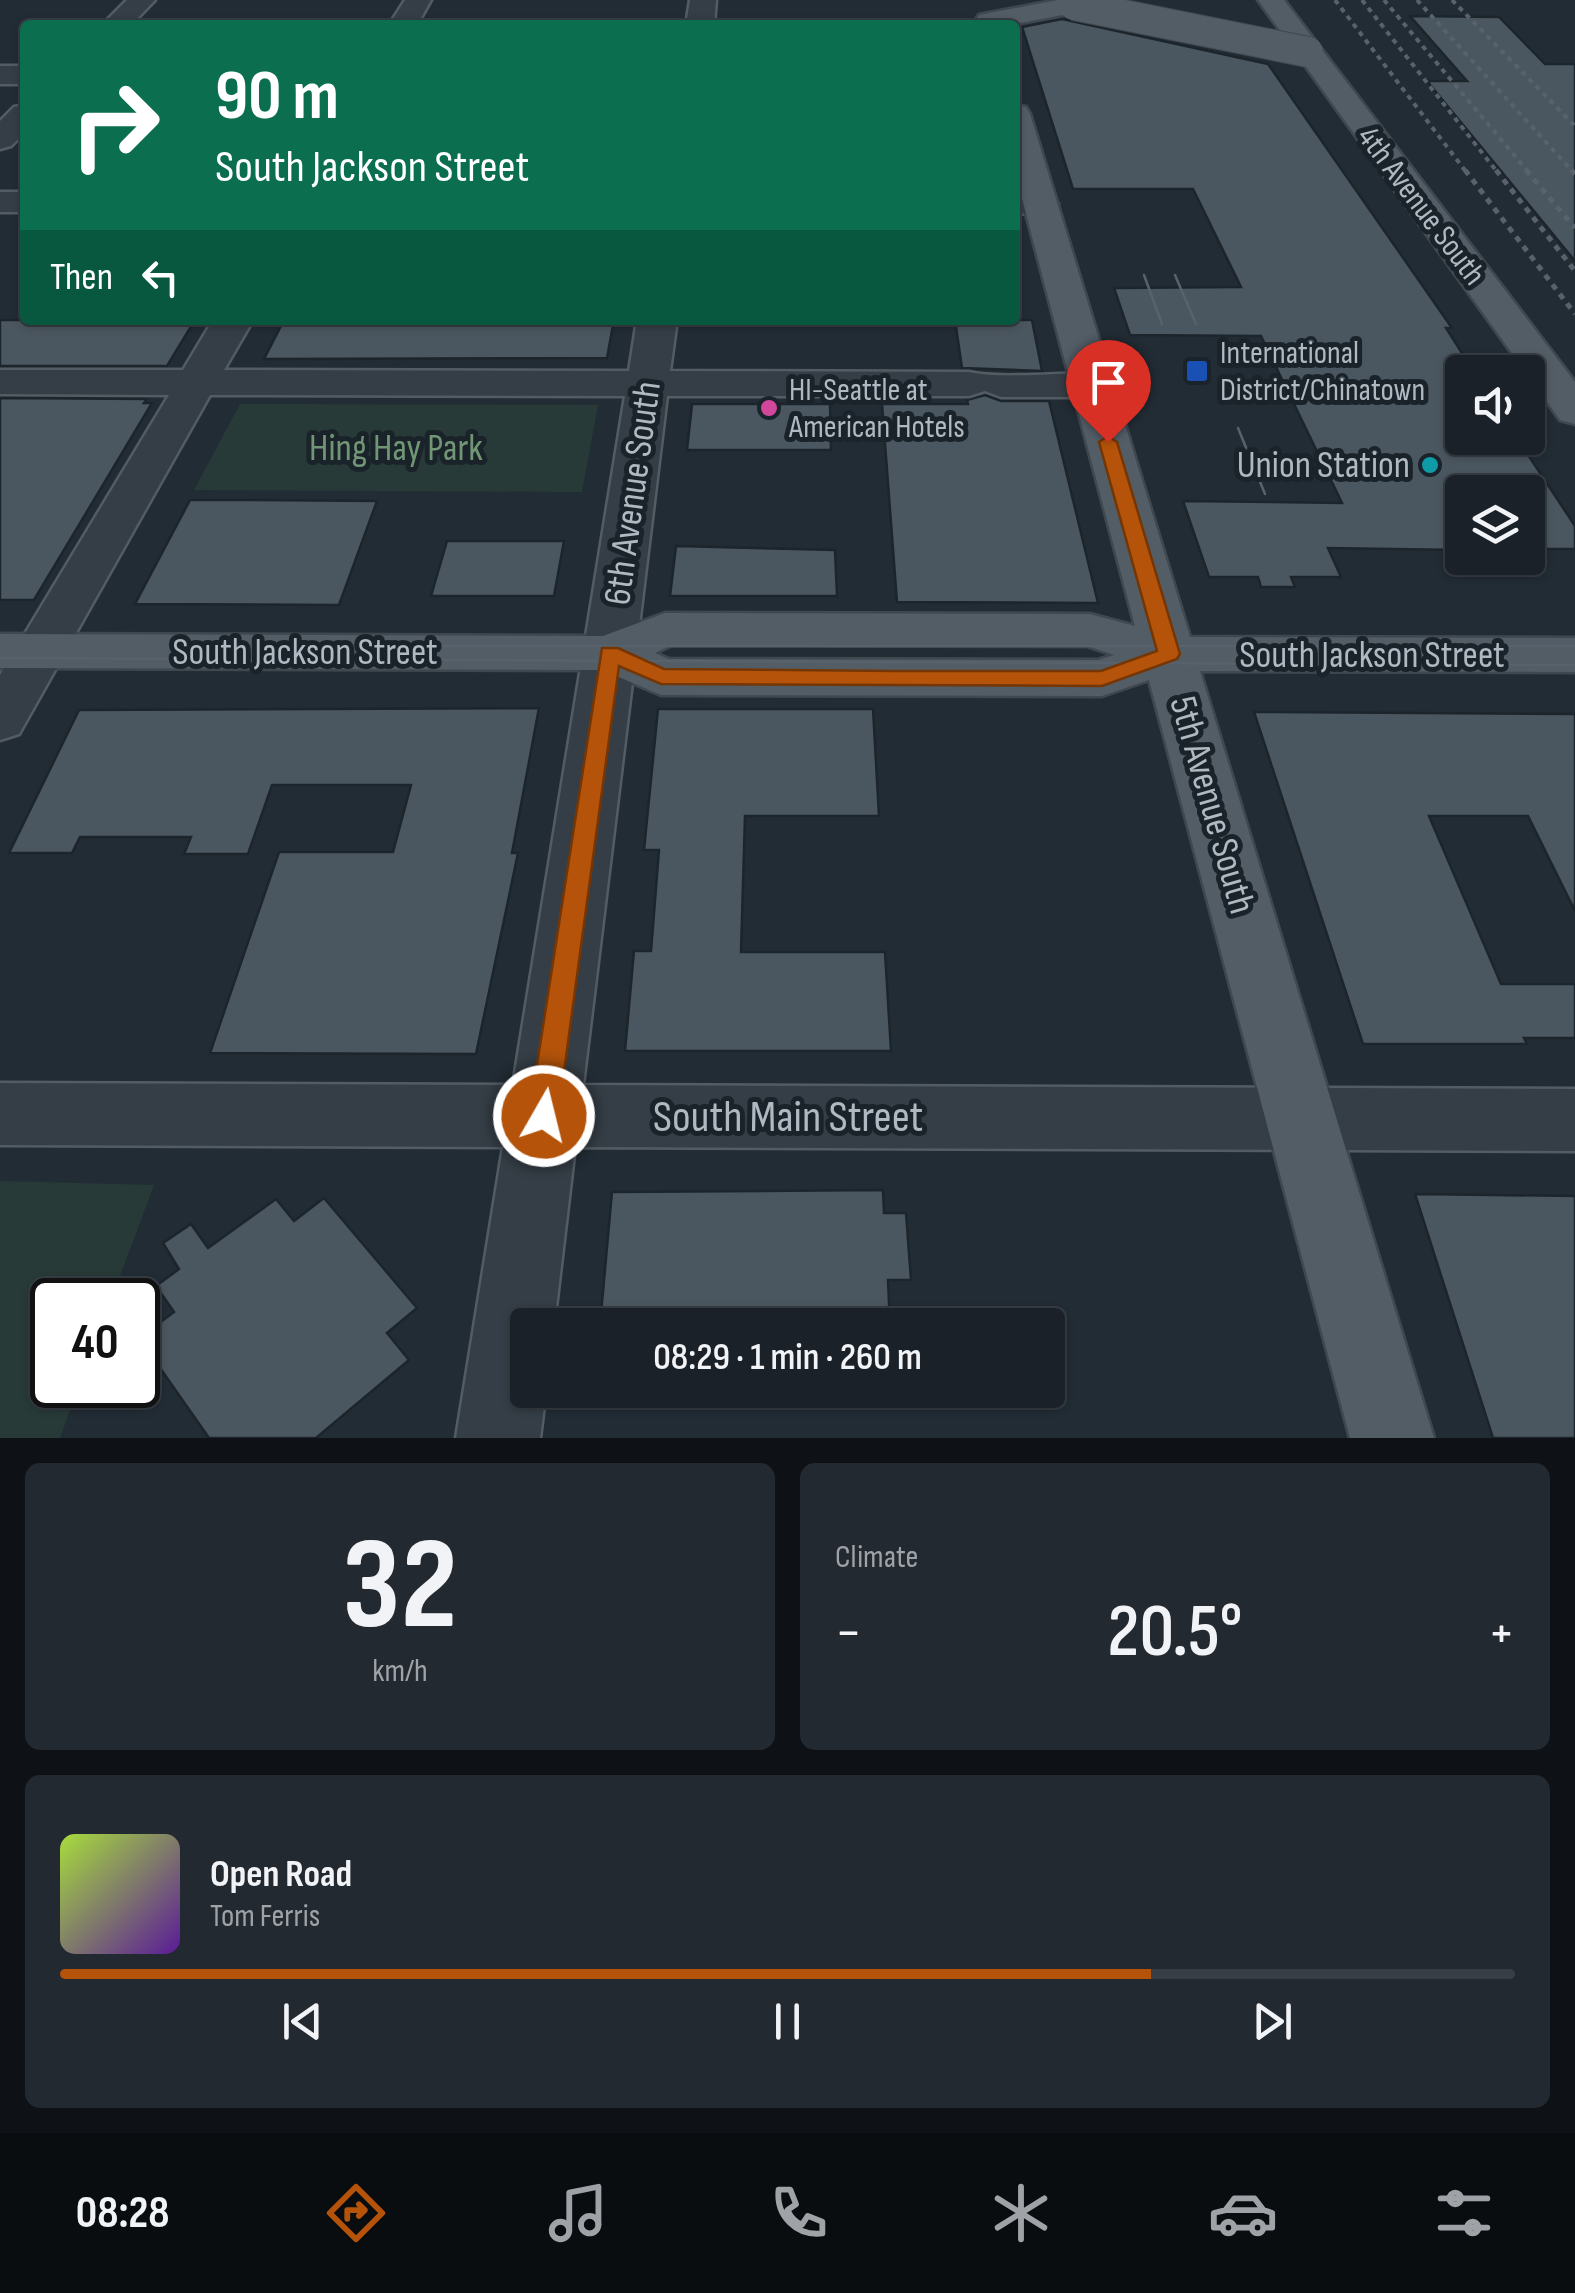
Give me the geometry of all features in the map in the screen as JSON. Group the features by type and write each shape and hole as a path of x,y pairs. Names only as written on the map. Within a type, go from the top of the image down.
{"main road":[{"name":"4th Avenue South","path":"1270,0 1574,408"},
{"path":"987,15 1074,2 1308,52"},
{"name":"5th Avenue South","path":"1020,149 1028,204 1092,385 1392,1438"},
{"name":"South Jackson Street","path":"20,651 610,653 661,676 897,678 1102,678 1169,654 1575,655"}],"street":[{"path":"121,20 142,0"},
{"path":"0,139 20,119"},
{"path":"0,721 20,651 230,325"},
{"name":"6th Avenue South","path":"498,1438 656,325"},
{"path":"0,382 1092,385"},
{"name":"South Main Street","path":"0,1114 1575,1120"}],"green space":[{"name":"Hing Hay Park","path":"240,404 598,405 582,492 194,490"},
{"path":"0,1181 154,1185 119,1278 30,1278 30,1408 71,1408 60,1438 0,1438"}],"building":[{"path":"1410,16 1499,17 1545,64 1575,64 1575,261 1427,81 1467,81"},
{"path":"1062,19 1268,64 1452,328 1446,328 1462,355 1445,355 1445,455 1528,455 1541,475 1445,475 1445,550 1328,548 1341,577 1291,577 1295,587 1261,587 1258,577 1209,577 1183,501 1342,503 1261,336 1130,335 1114,288 1241,287 1193,189 1073,189 1022,27"},
{"path":"0,320 20,320 20,325 192,325 167,366 0,366"},
{"path":"1020,320 1032,320 1042,371 962,368 956,325 1020,325"},
{"path":"281,325 613,325 607,358 264,359"},
{"path":"985,395 1001,401 1049,401 1098,603 897,602 882,404 968,404 967,400"},
{"path":"0,398 147,399 144,403 152,403 34,600 0,600"},
{"path":"692,404 830,404 831,450 687,450"},
{"path":"1545,480 1575,526 1575,549 1545,549"},
{"path":"190,500 377,501 339,605 135,604"},
{"path":"447,541 564,541 554,596 431,596"},
{"path":"676,546 835,550 837,596 670,596"},
{"path":"539,708 512,853 518,853 476,1054 210,1053 279,852 393,852 411,785 272,785 248,854 184,854 191,837 80,837 72,853 9,853 79,710"},
{"path":"658,709 873,709 879,816 745,816 741,952 885,952 891,1051 625,1051 634,951 651,951 659,850 644,850"},
{"path":"1254,712 1575,714 1575,911 1528,816 1429,816 1501,984 1575,984 1575,1038 1524,1038 1527,1044 1363,1044"},
{"path":"883,1190 884,1213 906,1213 911,1280 888,1280 889,1308 602,1308 612,1192"},
{"path":"1415,1194 1575,1196 1575,1438 1493,1438"},
{"path":"324,1198 417,1308 387,1333 409,1360 316,1438 209,1438 160,1368 160,1322 174,1312 160,1292 160,1283 179,1269 163,1243 191,1224 208,1248 276,1199 294,1221"}],"tram line":[{"path":"1144,275 1162,324"},
{"path":"1175,275 1196,324"},
{"path":"1238,428 1265,494"},
{"path":"430,646 1575,646"},
{"path":"0,658 1575,665"}],"railway":[{"path":"1335,0 1467,173"},
{"path":"1362,0 1498,173"},
{"path":"1384,0 1529,173"},
{"path":"1417,0 1574,173"},
{"path":"1452,0 1575,126"},
{"path":"1465,170 1575,314"},
{"path":"1496,170 1575,271"},
{"path":"1526,170 1575,228"},
{"path":"1571,170 1574,173"}],"place":[{"name":"International District/Chinatown","path":"1197,371"},
{"name":"HI-Seattle at American Hotels","path":"769,408"},
{"name":"Union Station","path":"1430,465"}],"route":[{"path":"544,1116 610,653 661,676 897,678 1102,678 1169,654 1108,442"}]}
